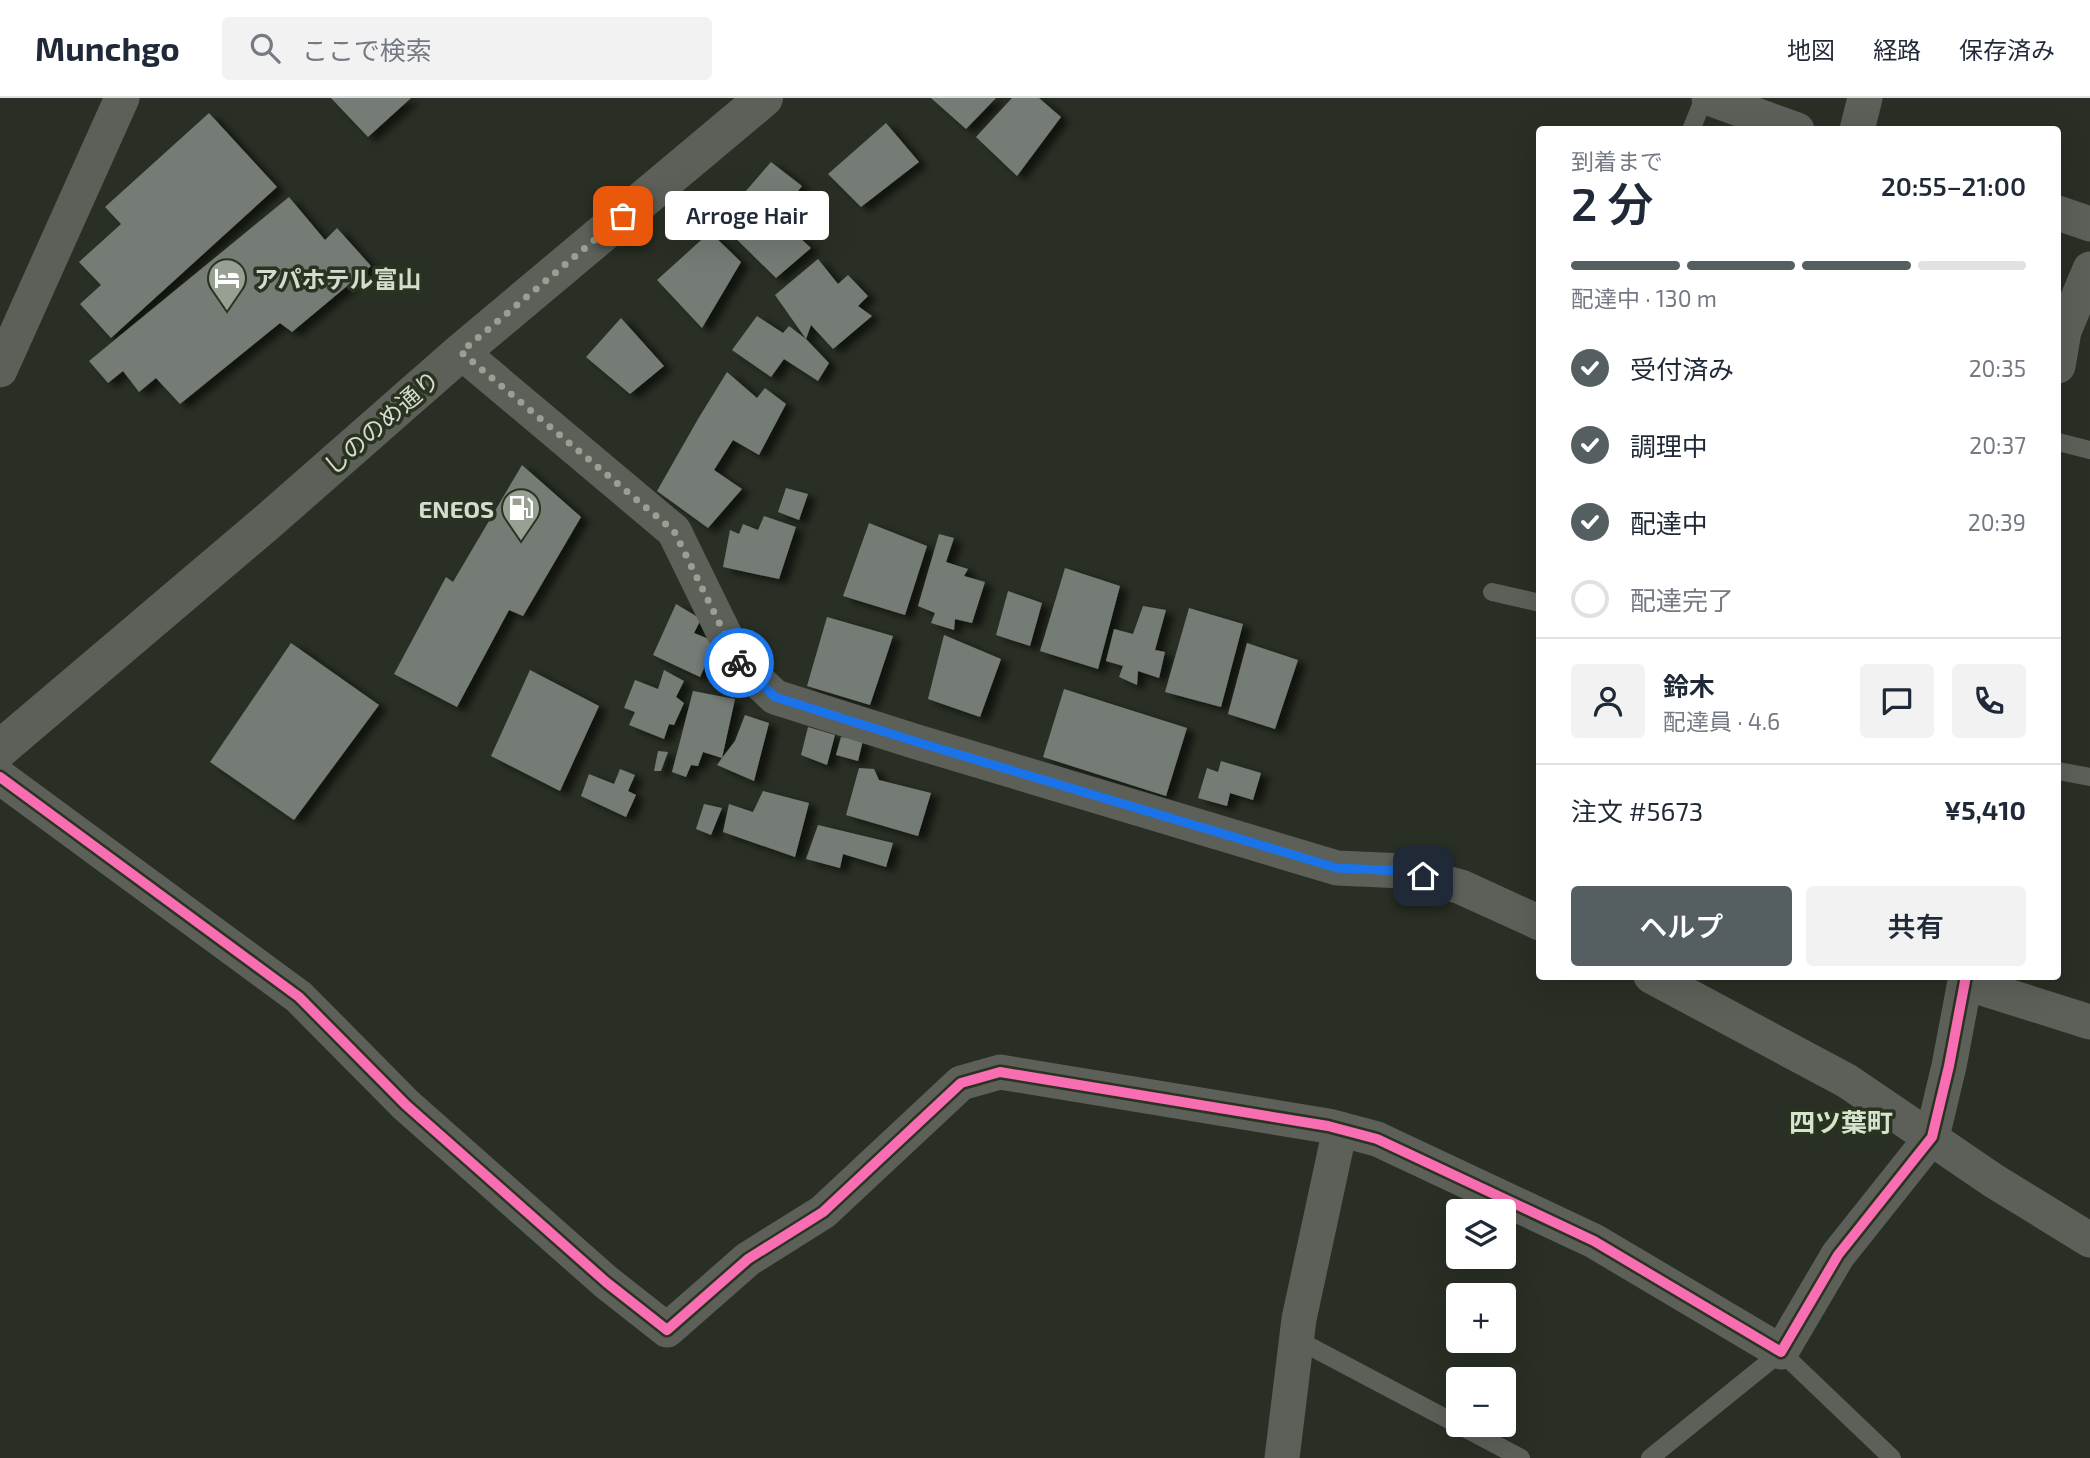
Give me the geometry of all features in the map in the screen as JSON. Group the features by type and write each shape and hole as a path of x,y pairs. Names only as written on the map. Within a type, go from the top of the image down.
{"main road":[{"name":"しののめ通り","path":"0,749 265,524 461,352 764,98"}],"street":[{"path":"0,370 121,98"},
{"path":"1706,98 1786,126"},
{"path":"1858,126 1865,98"},
{"path":"2061,214 2090,224"},
{"path":"2061,348 2064,331 2090,269"},
{"path":"461,352 674,531 738,662 775,697 1337,868 1404,871 1461,887 1536,921"},
{"path":"0,778 299,997 406,1105 606,1282 667,1331 748,1259 823,1212 961,1083 1000,1072 1340,1129 1377,1139 1594,1241 1781,1352 1838,1255 1932,1138 1966,980 2090,1022"},
{"path":"1658,980 1847,1081 1994,1181 2090,1240"},
{"path":"1282,1458 1299,1319 1340,1129"}],"lane":[{"path":"1693,126 1706,98"},
{"path":"2061,443 2090,450"},
{"path":"1492,592 1536,602"},
{"path":"2061,772 2090,777"},
{"path":"1296,1339 1521,1458"},
{"path":"1650,1458 1781,1352 1892,1458"}],"building":[{"path":"331,98 411,98 368,137"},
{"path":"931,98 996,98 966,129"},
{"path":"1012,98 1039,98 1061,117 1017,176 976,137"},
{"path":"209,113 277,187 111,338 80,304 101,285 79,262 121,224 105,207"},
{"path":"886,123 919,162 861,207 828,174"},
{"path":"771,162 802,186 777,217 811,248 776,278 719,222"},
{"path":"289,197 325,240 337,228 371,266 292,332 280,323 180,404 156,378 139,392 123,371 108,383 89,361"},
{"path":"710,232 741,262 702,328 657,280"},
{"path":"818,259 838,284 848,275 868,296 858,306 872,316 833,349 811,325 806,339 775,295"},
{"path":"757,316 783,333 789,326 829,363 818,381 784,359 771,377 732,350"},
{"path":"621,318 664,366 630,394 586,357"},
{"path":"727,372 757,398 765,388 786,404 759,455 733,440 714,470 742,489 708,528 657,491"},
{"path":"522,465 581,517 523,616 509,610 457,707 394,674 446,577 453,582"},
{"path":"786,488 808,494 799,520 778,512"},
{"path":"764,516 796,527 779,579 723,567 730,530 739,534 743,524 758,530"},
{"path":"869,523 927,546 905,615 843,596"},
{"path":"939,534 954,538 946,562 968,569 964,576 985,582 972,623 955,619 954,630 931,623 935,613 918,606"},
{"path":"1065,568 1120,586 1098,669 1040,651"},
{"path":"1008,591 1042,603 1030,646 996,635"},
{"path":"676,604 701,619 694,633 716,642 700,677 653,655"},
{"path":"1143,606 1166,610 1155,650 1165,652 1159,678 1138,671 1137,685 1119,677 1123,666 1106,661 1114,629 1133,634"},
{"path":"1189,608 1243,624 1221,707 1165,692"},
{"path":"827,617 893,636 870,705 807,686"},
{"path":"944,635 1001,659 980,717 928,699"},
{"path":"291,643 379,705 294,820 210,762"},
{"path":"1247,643 1298,660 1275,729 1228,714"},
{"path":"530,670 599,706 560,791 491,756"},
{"path":"664,670 684,681 676,697 684,703 674,725 669,724 664,739 629,725 635,712 624,708 635,680 658,689"},
{"path":"1064,689 1187,728 1166,796 1043,757"},
{"path":"693,691 735,699 722,758 703,752 698,766 691,765 686,777 672,772"},
{"path":"745,715 769,723 754,781 717,765 735,741"},
{"path":"808,727 835,735 827,765 801,755"},
{"path":"841,737 863,740 858,761 836,755"},
{"path":"658,751 668,752 661,771 654,771"},
{"path":"1221,761 1261,773 1253,800 1230,793 1227,806 1198,798 1207,768 1218,772"},
{"path":"859,768 874,769 879,780 931,793 918,836 846,815"},
{"path":"620,769 635,775 628,791 636,795 626,817 581,796 589,774 614,784"},
{"path":"763,791 809,803 795,857 723,832 729,804 753,812"},
{"path":"704,804 722,808 711,835 696,829"},
{"path":"818,825 893,843 886,867 843,854 840,868 806,859"}],"cycle path":[{"path":"0,777 299,997 406,1105 606,1282 667,1330 748,1259 823,1212 961,1083 1000,1072 1328,1126 1377,1139 1594,1241 1781,1352 1838,1255 1932,1137 1965,980"}],"way so far":[{"path":"623,216 461,352 674,531 739,663"}],"place":[{"name":"Arroge Hair","path":"623,216"},
{"name":"アパホテル富山","path":"227,312"},
{"name":"ENEOS","path":"521,542"}],"district":[{"name":"四ツ葉町","path":"1841,1121"}],"route":[{"path":"739,663 775,697 917,742 1337,868 1404,871 1423,876"}]}
